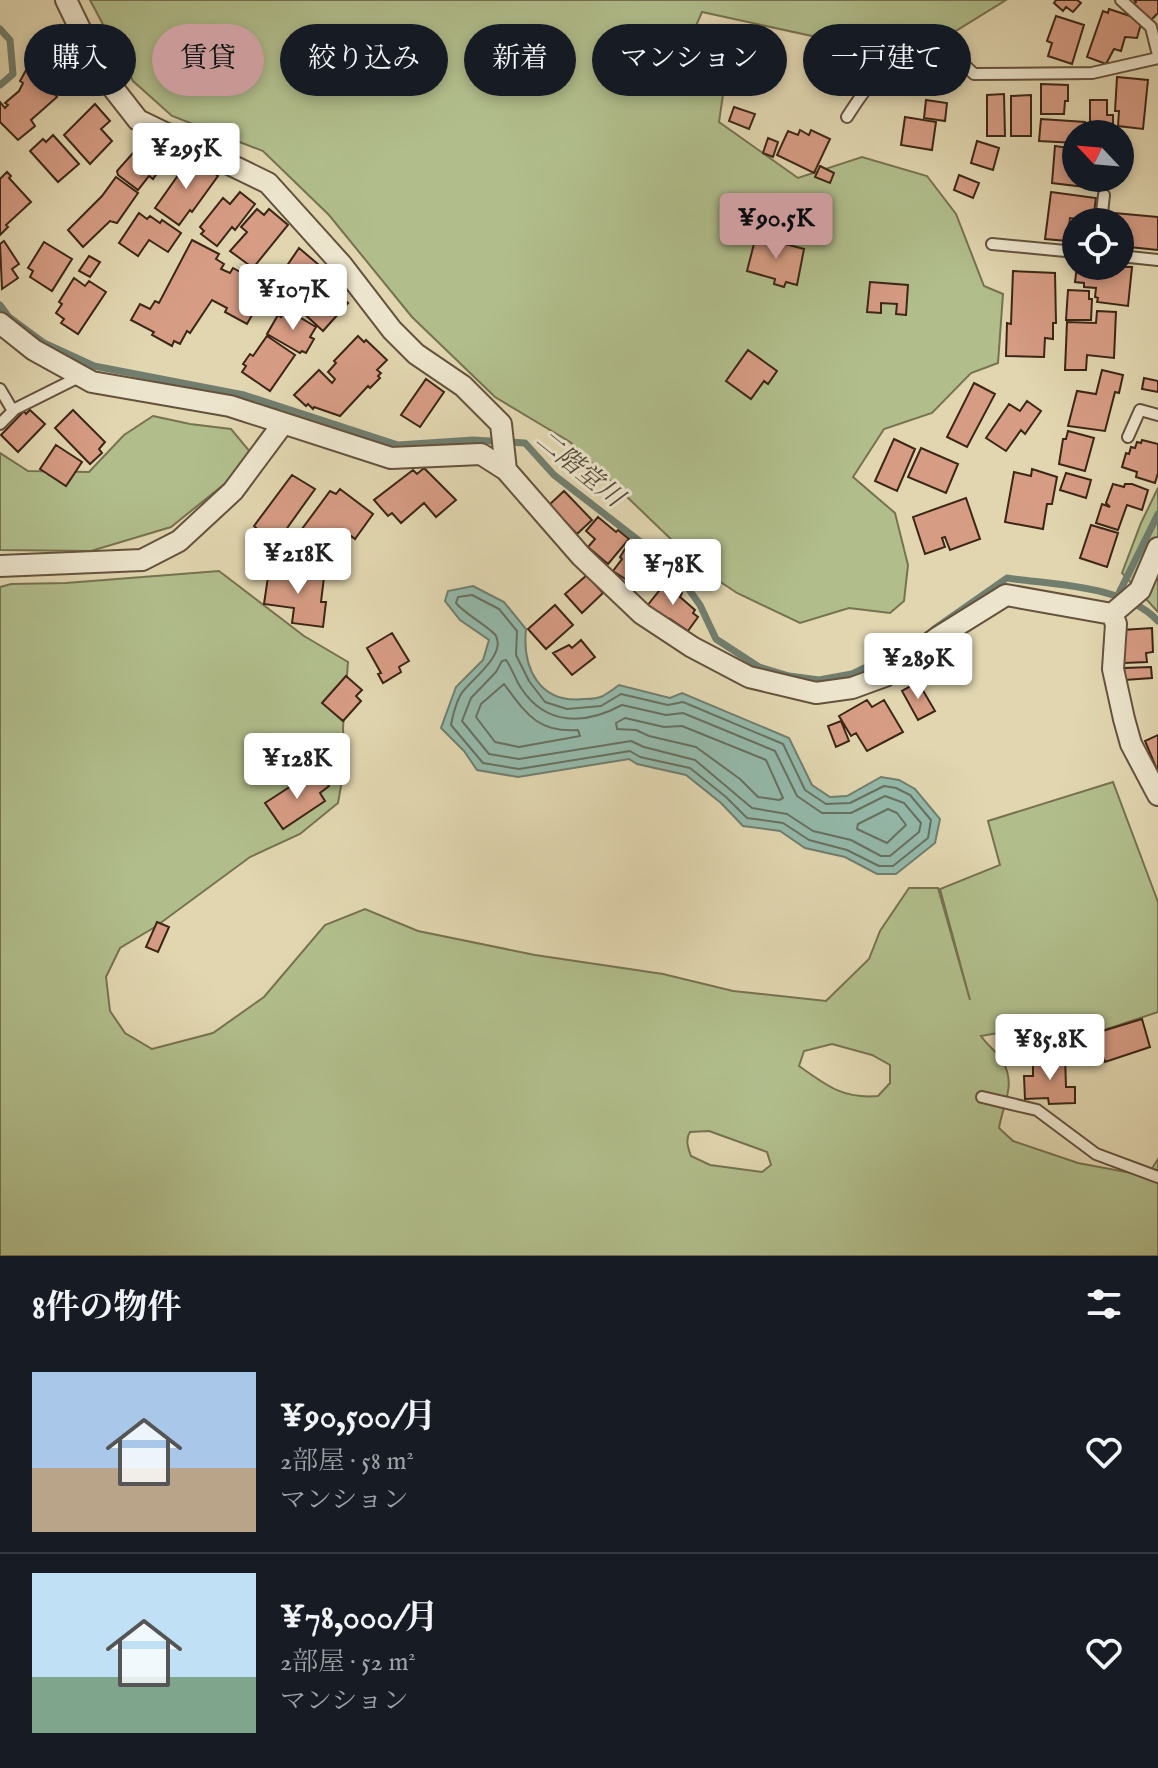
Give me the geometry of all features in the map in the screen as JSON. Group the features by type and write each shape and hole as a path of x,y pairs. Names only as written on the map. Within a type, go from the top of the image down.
{"street":[{"path":"66,0 102,74 138,120 268,183 342,265 392,330 416,354 463,386 501,424 506,470"},
{"path":"0,323 34,350 92,382 258,413 282,425 391,458 481,454 506,470 581,556 642,614 692,647 749,677 816,693 852,688 885,676 937,638 1006,595 1112,614"},
{"path":"0,566 142,560 179,541 233,491 282,425"},
{"path":"1112,614 1140,590 1158,548"},
{"path":"1112,614 1116,624 1113,669 1124,719 1131,744 1158,795"}],"lane":[{"path":"847,117 874,78 904,63 934,62 956,57 974,74 1092,73 1158,56 1151,27 1121,0"},
{"path":"1103,208 1104,195"},
{"path":"992,244 1062,251"},
{"path":"1134,257 1158,260"},
{"path":"0,424 13,411 81,376"},
{"path":"0,389 13,411"},
{"path":"1128,437 1140,410 1158,415"},
{"path":"982,1097 1037,1110 1096,1154 1158,1177"}],"green space":[{"path":"90,0 1006,0 967,24 803,24 803,34 787,31 787,24 757,24 702,12 697,24 592,24 592,96 723,96 719,122 798,178 862,157 927,176 956,214 984,286 1003,294 998,363 971,373 932,413 884,429 853,477 895,513 908,565 904,601 890,613 849,608 800,623 737,593 704,571 570,442 495,397 412,317 329,215 263,151 172,116 136,84 136,24 103,24"},
{"path":"153,416 231,429 251,453 227,482 171,527 91,551 0,550 0,453 28,471 89,472 124,435"},
{"path":"1158,488 1158,612 1122,573"},
{"path":"219,571 304,636 348,662 343,728 345,763 338,803 300,834 250,857 155,927 120,948 106,977 110,1011 125,1033 152,1049 213,1033 264,997 325,925 365,909 418,931 535,955 663,974 733,991 826,1001 869,959 880,931 909,888 938,888 970,1000 940,889 1000,865 988,821 1113,782 1158,902 1158,1012 1065,1043 1044,1025 981,1036 1000,1057 1006,1069 1009,1086 999,1128 1013,1141 1078,1163 1147,1176 1158,1159 1158,1256 0,1256 0,587","holes":["832,1044 872,1055 890,1065 890,1083 878,1096 855,1095 827,1085 799,1066 804,1051","709,1131 767,1152 771,1165 762,1172 710,1165 691,1156 687,1141 690,1132"]}],"water":[{"path":"473,586 504,602 526,629 527,658 537,681 545,690 569,699 596,698 619,685 670,698 682,693 789,738 812,785 830,797 847,796 881,777 899,780 915,789 940,819 935,843 896,874 877,874 845,857 805,848 780,831 743,826 721,803 686,775 637,764 629,759 518,777 477,770 464,751 441,728 456,687 483,660 489,640 460,620 445,601 448,591"}],"building":[{"path":"1056,0 1077,0 1081,3 1073,12 1066,7 1063,11 1054,3"},
{"path":"1134,0 1158,0 1158,13 1151,20 1134,4"},
{"path":"1109,9 1130,16 1141,24 1137,38 1125,37 1121,51 1114,49 1106,64 1087,57 1103,11 1108,13"},
{"path":"1056,16 1084,25 1072,64 1048,56 1052,43 1047,41"},
{"path":"24,74 24,96 57,97 31,120 35,126 18,140 0,122 0,102 5,108 8,105 5,103 23,83 20,81"},
{"path":"1117,77 1148,80 1143,129 1134,128 1134,120 1118,120 1119,111 1115,111"},
{"path":"1041,84 1068,85 1064,114 1041,114"},
{"path":"1004,94 1005,136 987,136 987,95"},
{"path":"1031,95 1031,136 1011,136 1011,96"},
{"path":"926,100 947,103 945,121 924,118"},
{"path":"1090,100 1107,100 1107,115 1113,115 1113,120 1090,120"},
{"path":"95,104 110,121 101,129 112,141 90,164 64,135"},
{"path":"734,107 755,114 749,129 729,121"},
{"path":"905,117 936,122 932,150 901,145"},
{"path":"1041,119 1062,120 1062,142 1039,141"},
{"path":"800,130 809,135 811,130 830,139 814,173 777,155 788,131 798,135"},
{"path":"53,135 79,164 58,182 30,151 43,139 46,142"},
{"path":"768,138 778,142 773,157 763,153"},
{"path":"977,141 999,148 993,170 971,163"},
{"path":"140,145 160,160 158,163 162,166 153,179 149,176 138,190 117,171"},
{"path":"1055,146 1062,147 1062,184 1052,183"},
{"path":"191,157 218,176 179,225 155,208"},
{"path":"820,166 834,173 830,183 815,177"},
{"path":"7,172 31,202 6,225 8,227 0,235 0,179"},
{"path":"959,175 979,183 973,198 954,190"},
{"path":"116,177 138,193 117,223 110,221 83,247 68,230"},
{"path":"240,192 255,204 235,230 232,227 217,246 201,234 204,231 200,227 223,198 230,204"},
{"path":"1051,192 1096,198 1095,208 1062,208 1062,241 1045,239"},
{"path":"257,209 264,215 269,209 288,225 253,268 230,251 247,232 241,227"},
{"path":"139,213 160,223 162,220 181,233 168,252 149,240 138,256 119,243"},
{"path":"1134,215 1158,217 1158,250 1134,247"},
{"path":"756,236 804,249 797,285 786,282 784,287 774,284 775,279 747,271"},
{"path":"192,240 219,254 216,259 224,264 221,269 230,273 233,268 256,281 251,289 263,296 247,324 225,312 227,308 212,300 190,333 187,331 180,344 174,341 172,346 131,320 140,304 150,309 155,301 159,303"},
{"path":"4,241 19,264 12,269 18,278 2,289 0,244"},
{"path":"44,242 72,259 52,291 30,277 33,271 28,268"},
{"path":"299,248 319,265 301,286 295,281 292,285 280,276"},
{"path":"89,256 100,262 90,277 79,271"},
{"path":"1013,271 1055,273 1056,323 1053,323 1053,339 1045,338 1044,357 1006,356"},
{"path":"74,278 85,286 89,281 106,292 78,334 61,323 64,319 56,313"},
{"path":"321,279 348,303 323,331 299,309"},
{"path":"1131,280 1128,306 1097,302 1096,288 1075,282"},
{"path":"870,282 908,285 906,315 896,314 897,304 881,303 881,313 867,312"},
{"path":"1068,290 1089,291 1089,299 1092,299 1091,320 1066,320"},
{"path":"286,309 316,327 310,337 314,339 306,353 300,353 267,334 278,315 281,317"},
{"path":"1097,311 1116,312 1114,358 1087,355 1086,370 1065,370 1067,322 1096,323"},
{"path":"267,336 295,355 270,391 242,372 246,366 243,364"},
{"path":"358,336 387,360 377,370 381,373 380,378 370,388 368,386 340,416 313,409 308,404 306,406 294,395 319,370 332,383 335,379 328,372 336,363 334,361"},
{"path":"748,350 777,371 768,384 764,381 751,399 726,381"},
{"path":"1102,370 1123,375 1119,393 1115,392 1105,431 1068,426 1077,391 1096,394"},
{"path":"1144,378 1158,381 1158,392 1142,389"},
{"path":"426,379 444,392 420,427 401,415"},
{"path":"974,383 995,394 967,447 947,437"},
{"path":"1027,401 1041,411 1025,434 1021,430 1006,451 986,438 1009,404 1020,411"},
{"path":"30,410 45,424 18,452 1,435 24,411 26,414"},
{"path":"73,410 105,442 99,449 102,453 90,464 55,428"},
{"path":"1068,431 1094,438 1085,471 1059,464 1063,439 1066,439"},
{"path":"894,439 915,449 897,491 875,481"},
{"path":"1142,440 1158,444 1155,483 1136,477 1137,472 1122,467 1126,453 1129,454 1131,447 1135,448 1137,442 1141,443"},
{"path":"56,445 82,462 66,486 40,469"},
{"path":"921,448 958,464 946,493 908,477"},
{"path":"424,468 456,500 436,517 424,503 401,523 392,513 388,516 374,500 413,470 417,474"},
{"path":"1032,469 1057,477 1052,504 1047,504 1043,529 1005,522 1014,472 1031,476"},
{"path":"1066,473 1091,480 1086,498 1060,490"},
{"path":"292,475 315,489 275,545 254,526"},
{"path":"1113,484 1124,487 1125,484 1132,484 1148,490 1142,510 1127,505 1118,530 1096,523 1102,504 1110,507 1106,503"},
{"path":"340,489 373,514 355,539 351,536 329,566 312,554 301,570 282,556 330,491 336,494"},
{"path":"564,491 592,520 577,534 549,505"},
{"path":"966,498 980,539 950,550 945,537 942,538 945,547 925,554 913,517"},
{"path":"598,517 629,539 608,564 588,547 595,539 586,531"},
{"path":"1091,525 1118,533 1107,567 1080,558"},
{"path":"625,549 628,552 630,549 658,569 642,590 613,571"},
{"path":"269,570 324,577 321,602 326,602 323,627 292,623 294,608 264,604"},
{"path":"587,575 603,593 582,613 565,594"},
{"path":"667,581 682,593 680,597 695,610 693,613 698,617 688,631 670,619 668,622 647,606"},
{"path":"555,605 573,625 546,649 528,629"},
{"path":"1152,628 1153,652 1146,653 1147,662 1124,663 1122,630"},
{"path":"392,633 409,661 399,667 401,672 383,683 367,648"},
{"path":"581,640 595,657 572,675 553,653 569,645 572,648"},
{"path":"1151,667 1152,678 1125,680 1124,668"},
{"path":"346,676 362,690 356,696 361,701 343,721 322,703"},
{"path":"918,682 935,711 918,720 902,691"},
{"path":"867,700 872,707 884,700 903,732 867,751 856,733 851,736 839,716"},
{"path":"841,721 849,741 836,747 828,726"},
{"path":"1158,735 1158,772 1145,741"},
{"path":"308,775 313,782 322,776 329,786 320,793 325,801 283,829 265,803"},
{"path":"157,922 169,927 158,952 146,947"},
{"path":"1142,1019 1150,1047 1105,1062 1096,1033"},
{"path":"1065,1055 1066,1087 1075,1087 1075,1103 1049,1104 1048,1098 1025,1099 1024,1076 1033,1076 1033,1062 1046,1061 1046,1056"}],"waterway":[{"name":"二階堂川","path":"0,29 10,40 13,74 0,85"},
{"name":"二階堂川","path":"0,305 9,317 44,343 94,366 244,395 398,445 473,440 525,443 554,475 673,567 700,605 716,639 759,667 789,676 819,680 852,674 911,646"},
{"name":"二階堂川","path":"1118,595 1158,514"},
{"name":"二階堂川","path":"934,629 1007,578 1108,593 1144,609 1158,621"}]}
